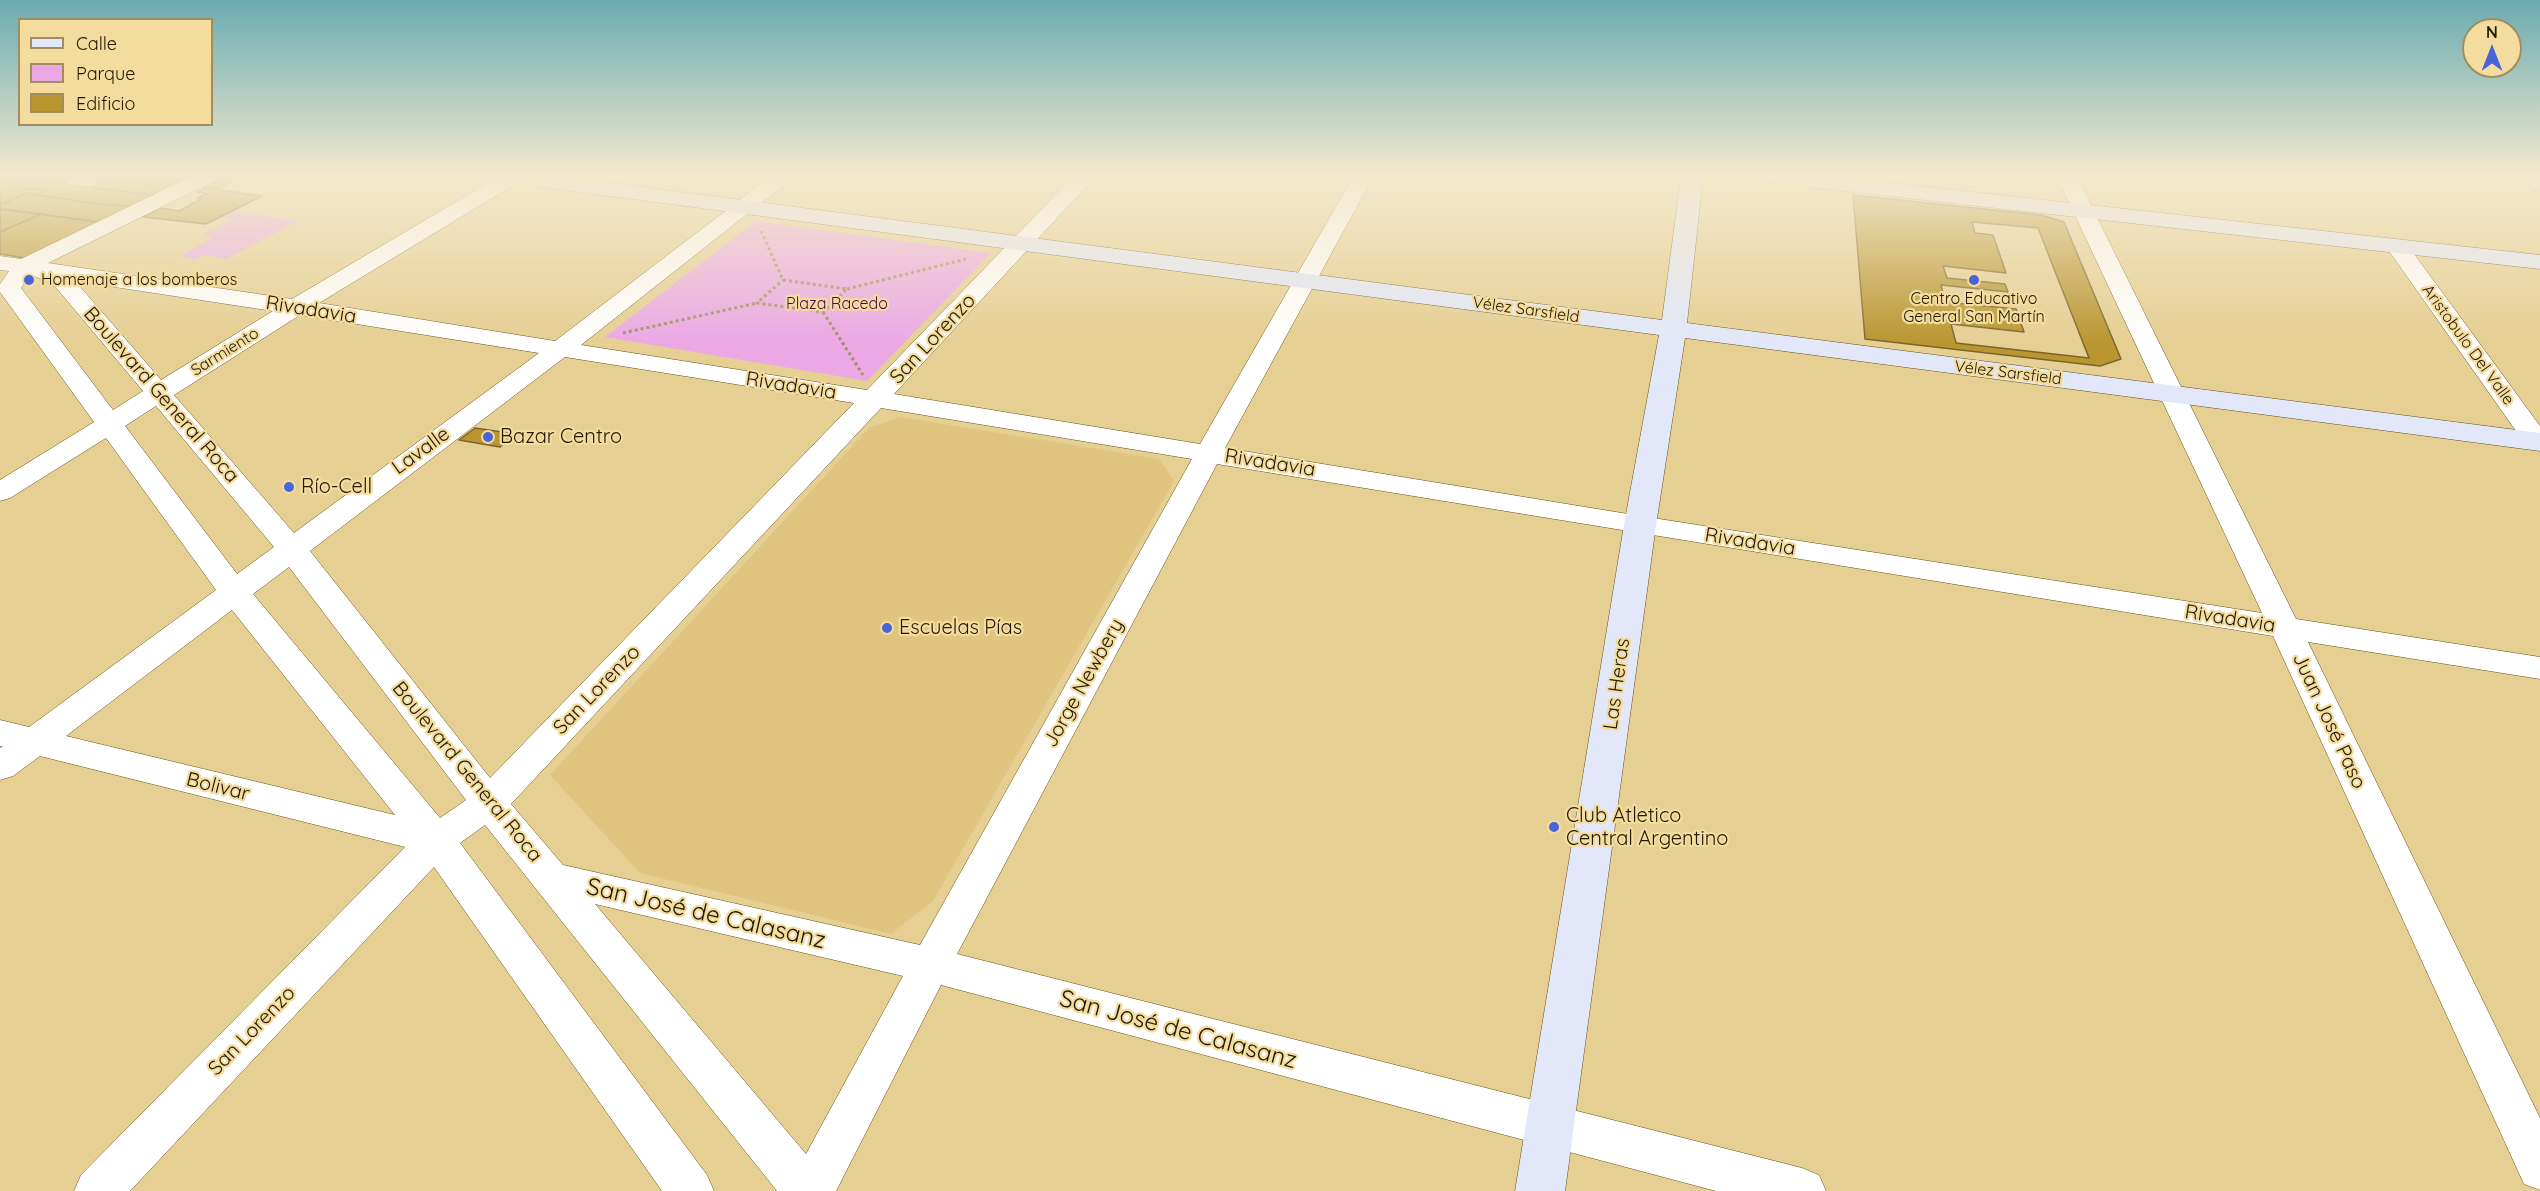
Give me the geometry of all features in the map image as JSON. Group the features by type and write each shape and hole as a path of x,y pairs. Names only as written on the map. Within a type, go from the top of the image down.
{"main road":[{"name":"Vélez Sarsfield","path":"937,233 2539,442"},
{"name":"Las Heras","path":"1540,1191 1641,525 1673,330 1685,233"},
{"path":"2260,233 2540,262"}],"street":[{"path":"88,233 8,270 9,288 107,425 233,591 436,840 690,1191"},
{"name":"Sarmiento","path":"0,492 296,307 421,233"},
{"name":"Lavalle","path":"0,767 17,737 233,591 559,350 712,233"},
{"name":"San Lorenzo","path":"98,1191 436,840 489,803 1033,233"},
{"name":"Jorge Newbery","path":"809,1191 1209,453 1333,233"},
{"name":"Juan José Paso","path":"2093,233 2540,1168"},
{"name":"Aristobulo Del Valle","path":"2398,248 2539,442"},
{"name":"Rivadavia","path":"8,270 296,307 2540,668"},
{"name":"Boulevard General Roca","path":"8,270 62,280 291,548 489,803 809,1191"},
{"name":"Bolivar","path":"17,737 436,840"},
{"name":"San José de Calasanz","path":"552,878 930,965 1802,1191"}],"path":[{"path":"761,233 783,280"},
{"path":"757,303 783,280 847,289 969,258"},
{"path":"823,312 847,289"},
{"path":"615,334 757,303 823,312"},
{"path":"823,312 876,399"}],"shaded area":[{"name":"Escuelas Pías","path":"900,417 1159,459 1174,481 933,901 891,934 640,873 550,775 869,428"}],"green space":[{"path":"206,233 276,233 226,259 204,255 193,260 180,256 213,237 201,235"},
{"name":"Plaza Racedo","path":"741,233 841,233 991,253 867,381 605,337"}],"building":[{"path":"0,233 77,233 25,258 0,254"},
{"name":"Centro Educativo General San Martín","path":"1856,233 2068,233 2121,359 2100,366 1865,339"},
{"path":"1975,233 2040,233 2089,358 1956,343 1951,324 2024,332 2016,309 1945,302 1941,285 2008,292 2005,284 1947,278 1943,266 2006,273 1993,235"},
{"name":"Bazar Centro","path":"475,428 516,434 500,447 459,440"}],"place":[{"name":"Homenaje a los bomberos","path":"29,280"},
{"name":"Centro Educativo General San Martín","path":"1974,280"},
{"name":"Bazar Centro","path":"488,437"},
{"name":"Río-Cell","path":"289,487"},
{"name":"Escuelas Pías","path":"887,628"},
{"name":"Club Atletico Central Argentino","path":"1554,827"}]}
